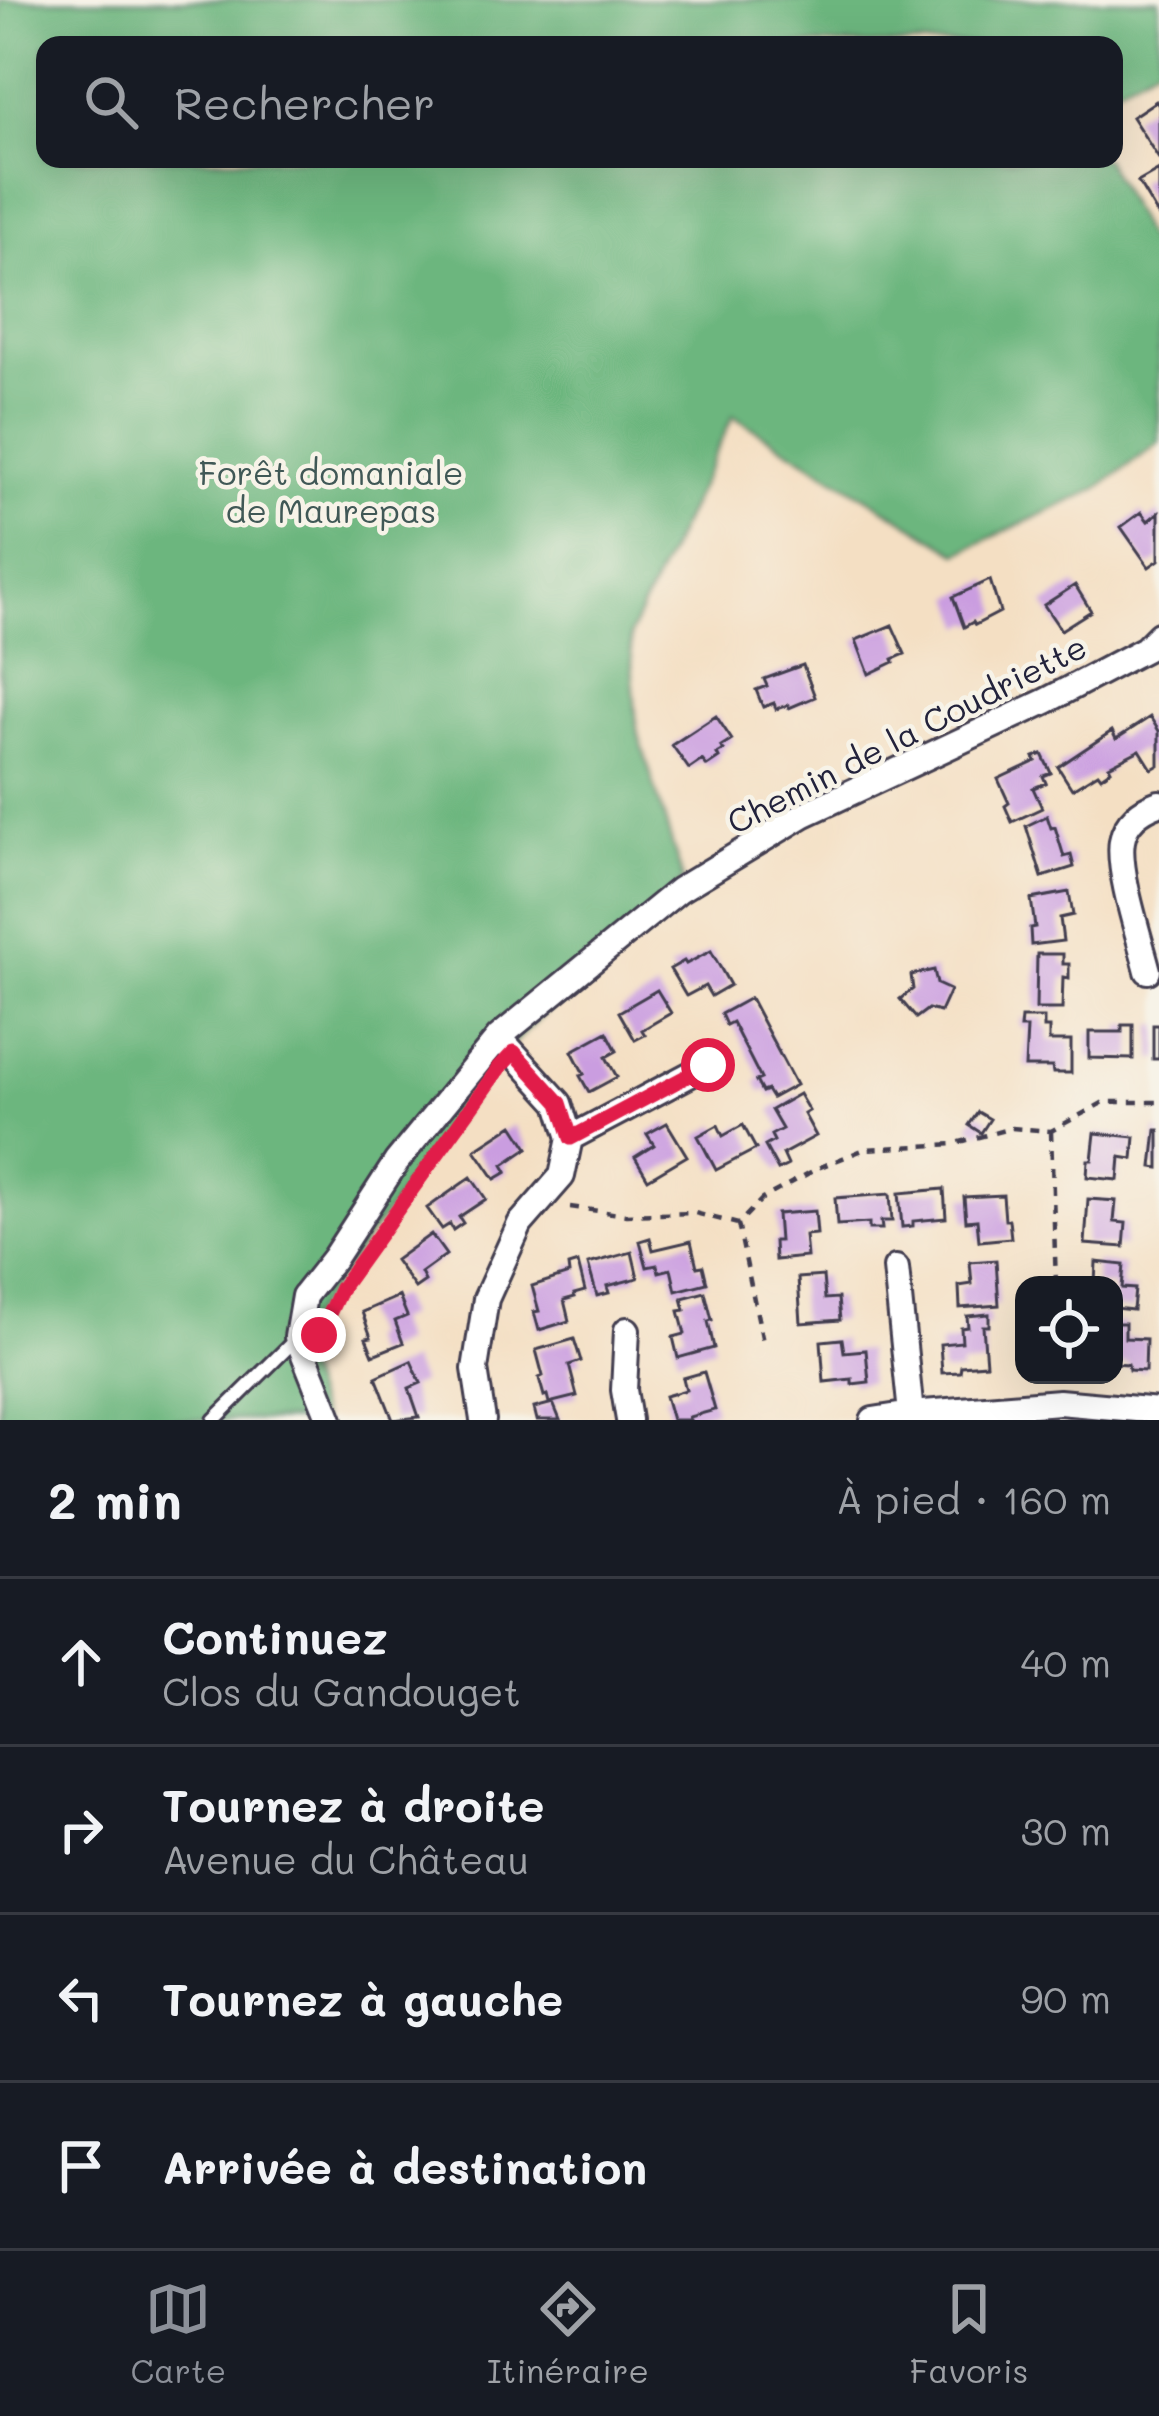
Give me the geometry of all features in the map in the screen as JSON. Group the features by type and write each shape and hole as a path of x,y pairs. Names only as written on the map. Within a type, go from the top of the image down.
{"street":[{"name":"Chemin de la Coudriette","path":"308,1336 304,1295 397,1161 499,1037 679,890 803,815 1154,649"},
{"path":"1148,970 1126,884 1121,838 1139,811 1159,802"},
{"path":"483,1420 475,1369 485,1299 520,1224 562,1176 571,1138 560,1103 499,1037"},
{"path":"571,1138 708,1065"},
{"path":"896,1268 911,1414"},
{"path":"627,1330 623,1390 629,1420"},
{"path":"308,1336 330,1420"},
{"path":"873,1420 1059,1402 1159,1411"}],"lane":[{"name":"Chemin de la Coudriette","path":"214,1420 308,1336"}],"path":[{"path":"738,1224 761,1198 865,1149 953,1144 1012,1128 1051,1131 1103,1102 1159,1102"},
{"path":"1051,1131 1056,1276"},
{"path":"394,1214 447,1141"},
{"path":"546,1194 574,1209 626,1215 695,1213 738,1224"},
{"path":"738,1224 763,1342"},
{"path":"308,1336 341,1288"}],"green space":[{"name":"Forêt domaniale de Maurepas","path":"0,0 1159,0 1159,64 1123,84 1123,36 36,36 36,168 1110,168 1159,262 1159,443 1097,489 958,553 733,416 630,634 637,729 683,880 504,1053 294,1338 322,1420 0,1420"}],"building":[{"path":"1156,101 1159,106 1159,159 1132,117"},
{"path":"1159,170 1159,217 1138,182"},
{"path":"1141,512 1148,521 1159,512 1159,560 1149,567 1121,527"},
{"path":"990,580 1000,612 964,627 953,597"},
{"path":"1075,585 1091,611 1061,630 1044,605"},
{"path":"892,625 905,654 869,674 856,640"},
{"path":"803,665 815,697 789,708 776,709 774,703 763,707 756,690 767,686 764,679"},
{"path":"716,716 732,740 721,747 719,758 707,766 702,760 689,769 672,745"},
{"path":"1150,717 1159,731 1159,765 1152,769 1140,750 1109,766 1111,770 1101,777 1098,773 1072,789 1058,767 1112,731 1116,739"},
{"path":"1042,754 1051,773 1043,776 1046,783 1033,788 1042,808 1012,822 998,779"},
{"path":"1047,816 1064,857 1071,855 1074,867 1042,877 1026,826"},
{"path":"1069,892 1073,915 1060,918 1063,941 1031,945 1030,928 1035,927 1031,899"},
{"path":"711,951 730,985 711,996 705,986 686,996 670,969"},
{"path":"1037,954 1063,954 1063,964 1069,964 1069,978 1063,977 1062,1009 1036,1009"},
{"path":"934,970 937,984 950,990 940,1012 928,1009 916,1018 900,999 913,989 911,975"},
{"path":"657,990 671,1013 642,1030 645,1035 635,1040 619,1012"},
{"path":"750,998 796,1085 772,1098 767,1090 762,1092 756,1081 761,1079 732,1022 726,1025 721,1014"},
{"path":"1021,1018 1044,1018 1049,1041 1071,1041 1071,1073 1025,1067 1027,1028 1020,1028"},
{"path":"1122,1025 1133,1025 1133,1059 1089,1058 1089,1032 1122,1032"},
{"path":"1153,1025 1159,1025 1159,1059 1153,1059"},
{"path":"607,1032 617,1051 606,1057 617,1077 589,1092 572,1051"},
{"path":"799,1094 816,1136 783,1154 788,1165 778,1170 765,1146 782,1129 771,1110"},
{"path":"978,1112 990,1119 981,1133 969,1125"},
{"path":"667,1123 687,1156 648,1179 635,1157 654,1145 647,1134"},
{"path":"513,1125 528,1148 503,1165 507,1172 495,1179 475,1150"},
{"path":"718,1125 723,1136 743,1125 756,1149 716,1170 698,1136"},
{"path":"1159,1130 1159,1168 1152,1167"},
{"path":"1095,1133 1135,1137 1133,1159 1120,1157 1118,1180 1087,1177"},
{"path":"471,1177 486,1199 459,1217 463,1223 453,1230 450,1224 442,1229 427,1208"},
{"path":"944,1189 946,1218 913,1221 913,1226 902,1227 899,1193"},
{"path":"890,1194 892,1221 881,1221 882,1229 869,1229 869,1223 837,1225 835,1198"},
{"path":"1003,1195 1011,1238 979,1241 977,1220 966,1221 964,1197"},
{"path":"1088,1199 1116,1201 1114,1222 1126,1223 1124,1247 1085,1244"},
{"path":"815,1211 817,1234 805,1235 807,1257 775,1260 777,1214"},
{"path":"431,1234 446,1255 421,1273 425,1281 415,1288 395,1260"},
{"path":"650,1238 653,1250 691,1241 697,1267 703,1266 707,1283 676,1291 671,1269 659,1272 657,1265 647,1267 640,1241"},
{"path":"632,1252 638,1278 607,1286 609,1293 597,1296 588,1264"},
{"path":"996,1260 999,1305 960,1308 959,1286 972,1284 970,1262"},
{"path":"1096,1262 1124,1265 1123,1276 1095,1276"},
{"path":"578,1263 585,1291 564,1300 569,1321 539,1330 532,1286 569,1274 568,1266"},
{"path":"823,1276 825,1299 838,1298 840,1320 801,1323 798,1278"},
{"path":"1123,1288 1135,1289 1133,1310 1123,1309"},
{"path":"705,1292 714,1348 678,1358 673,1337 685,1334 679,1311 685,1310 682,1298"},
{"path":"399,1296 407,1316 395,1321 403,1343 373,1355 362,1312"},
{"path":"989,1314 989,1326 983,1326 986,1364 942,1373 940,1344 962,1342 961,1328 968,1327 967,1316"},
{"path":"1123,1323 1125,1338 1146,1339 1145,1371 1129,1370 1123,1364"},
{"path":"574,1339 581,1361 569,1365 577,1396 549,1403 539,1378 543,1376 536,1350"},
{"path":"842,1339 844,1352 866,1350 869,1382 824,1382 821,1341"},
{"path":"411,1361 421,1383 409,1388 419,1417 393,1420 376,1377"},
{"path":"704,1372 715,1410 690,1420 672,1420 665,1396 686,1390 683,1378"},
{"path":"553,1403 560,1420 537,1420 534,1408"}],"route":[{"path":"319,1335 341,1288 514,1052 560,1103 571,1138 708,1065"}]}
